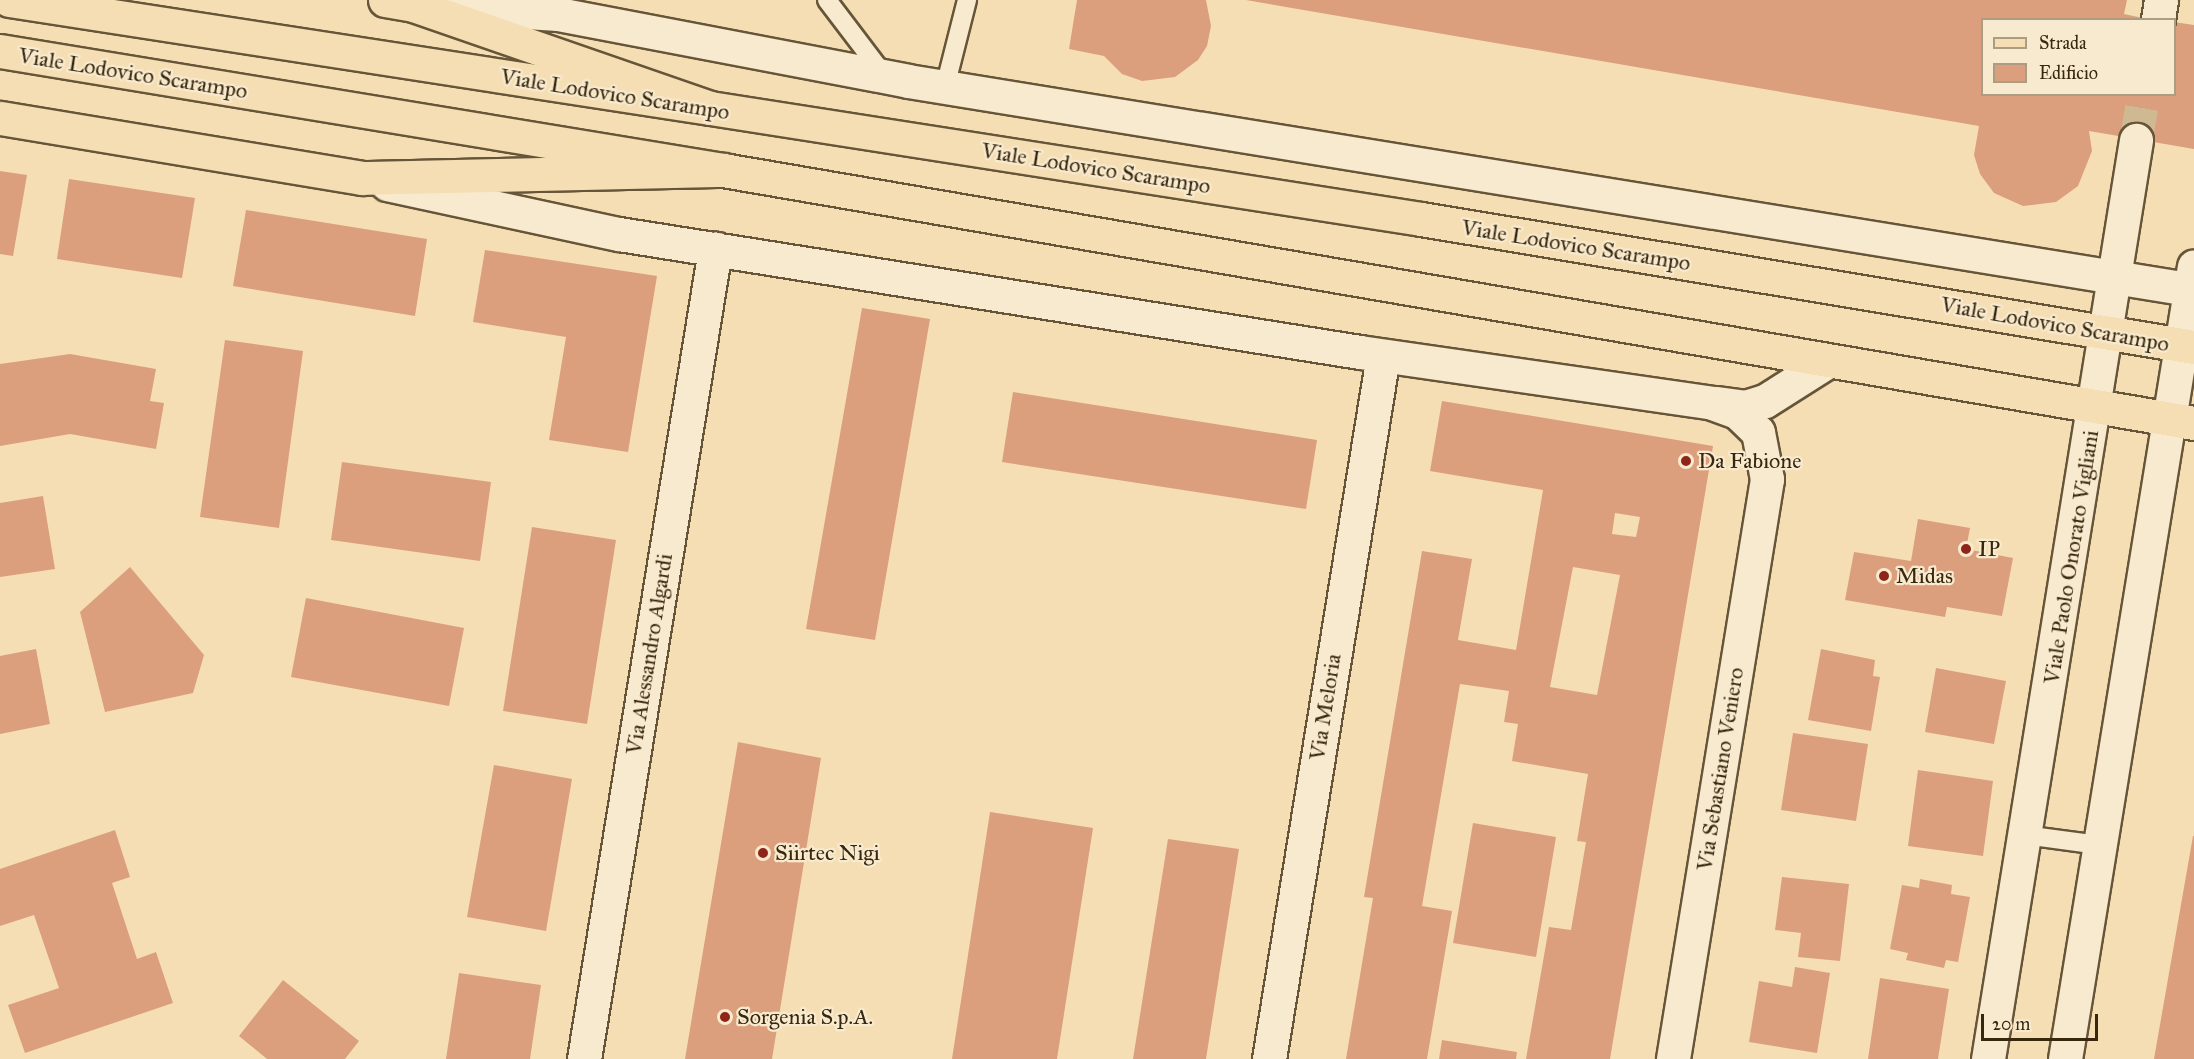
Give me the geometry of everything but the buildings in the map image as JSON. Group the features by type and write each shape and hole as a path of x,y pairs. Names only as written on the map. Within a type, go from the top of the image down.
{"main road":[{"name":"Viale Lodovico Scarampo","path":"9,0 1409,217 2188,347"},
{"path":"399,2 710,108"},
{"name":"Viale Lodovico Scarampo","path":"0,51 723,170 1828,362 2182,421"},
{"path":"0,118 362,178 723,170"}],"street":[{"path":"2158,18 2161,0"},
{"path":"399,2 558,14 945,87 2114,278 2193,282 2188,347"},
{"name":"Viale Paolo Onorato Vigliani","path":"1988,1059 2095,406 2136,140"},
{"path":"362,178 619,234 1383,356 1712,403 1745,407 1765,401 1828,362"},
{"name":"Via Alessandro Algardi","path":"584,1059 715,249"},
{"name":"Viale Lodovico Scarampo","path":"2182,421 2188,347"},
{"name":"Via Meloria","path":"1269,1059 1383,356"},
{"name":"Via Sebastiano Veniero","path":"1673,1059 1767,478 1758,432 1737,412 1712,403"},
{"path":"2065,1059 2099,845 2182,421"}],"lane":[{"path":"827,0 885,77"},
{"path":"945,87 967,0"},
{"path":"2025,835 2099,845"}],"tunnel":[{"path":"2136,140 2144,96"}],"place":[{"name":"Da Fabione","path":"1686,461"},
{"name":"IP","path":"1966,549"},
{"name":"Midas","path":"1884,576"},
{"name":"Siirtec Nigi","path":"763,853"},
{"name":"Sorgenia S.p.A.","path":"725,1017"}]}
